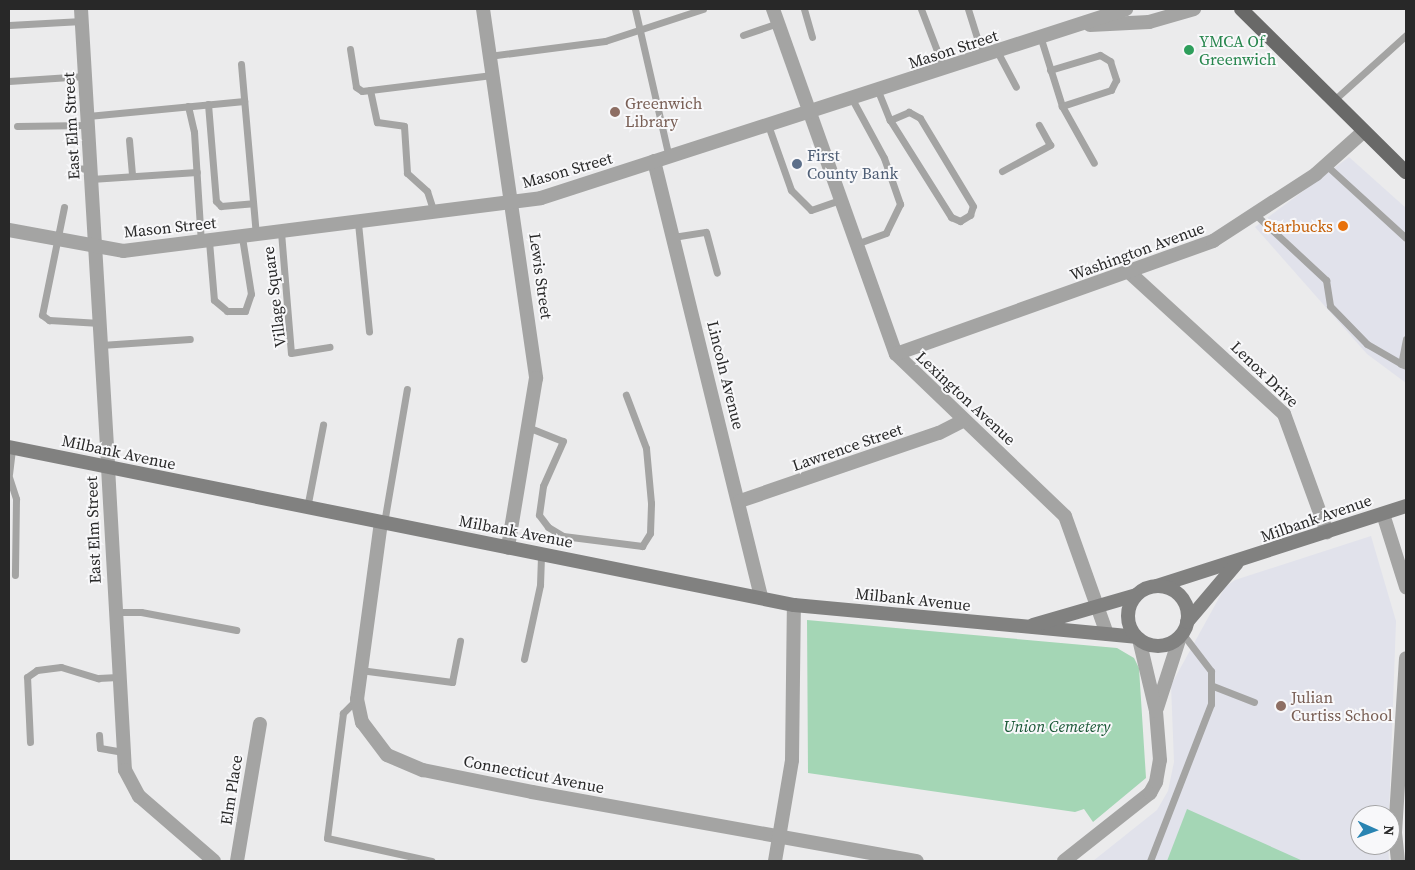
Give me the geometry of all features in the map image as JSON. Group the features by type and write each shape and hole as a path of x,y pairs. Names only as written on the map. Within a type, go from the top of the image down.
{"main road":[{"path":"1241,9 1363,132 1404,167"},
{"name":"Milbank Avenue","path":"10,448 794,605 1138,638"},
{"name":"Milbank Avenue","path":"1157,586 1212,566 1237,563 1406,506"},
{"path":"1183,631 1181,598 1157,586 1136,595 1128,619 1138,638 1158,646 1183,631 1237,563"},
{"name":"Milbank Avenue","path":"1020,628 1136,595"}],"street":[{"name":"Lewis Street","path":"483,9 535,360 530,428 508,548"},
{"name":"Mason Street","path":"1087,25 1103,12 1126,9"},
{"name":"Mason Street","path":"9,230 95,248 123,251 358,223 541,198 1087,25 1149,22 1194,9"},
{"name":"Lexington Avenue","path":"776,13 808,113 896,354 1064,516 1099,607 1107,634"},
{"name":"East Elm Street","path":"82,15 122,752 129,783 139,796 214,861"},
{"name":"Washington Avenue","path":"896,354 1130,273 1214,241 1256,215 1326,165 1363,132"},
{"name":"Lincoln Avenue","path":"654,161 740,501 761,598"},
{"name":"Lenox Drive","path":"1130,273 1284,414 1294,431 1327,532"},
{"name":"Lawrence Street","path":"740,501 939,433 964,420"},
{"path":"1382,514 1406,587"},
{"name":"Connecticut Avenue","path":"382,523 357,699 362,722 376,746 410,766 780,837 917,861"},
{"path":"775,861 792,760 794,605"},
{"path":"1156,711 1183,631"},
{"path":"1064,861 1150,793 1160,760 1156,711 1138,638"},
{"path":"1398,861 1406,658"},
{"name":"Elm Place","path":"237,861 260,724"}],"lane":[{"path":"635,9 669,157"},
{"path":"489,56 605,40 704,9"},
{"path":"804,9 812,37"},
{"path":"921,9 944,70"},
{"path":"968,9 983,58"},
{"path":"743,35 776,13"},
{"path":"9,26 82,15"},
{"path":"1332,101 1406,35"},
{"path":"1041,39 1062,106 1094,163"},
{"path":"350,49 356,87 370,90 492,75"},
{"path":"998,53 1016,87"},
{"path":"1050,70 1100,55 1110,61 1116,80 1111,90 1062,106"},
{"path":"188,106 214,300 226,311 245,311 251,294 249,236 253,203 241,64"},
{"path":"9,81 85,76"},
{"path":"370,90 377,122 404,126 407,173 427,192 434,212"},
{"path":"878,91 890,120 951,217 960,221 970,215 973,206 920,118 909,112 890,120"},
{"path":"852,99 884,158 900,204 886,233 855,244"},
{"path":"17,126 88,120 188,106 244,101"},
{"path":"208,104 216,201 221,206 253,203"},
{"path":"768,125 791,190 811,210 840,200"},
{"path":"1002,171 1050,145 1039,125"},
{"path":"129,140 132,176"},
{"path":"1326,165 1406,238"},
{"path":"74,169 91,173 132,176 197,172"},
{"path":"64,207 60,240 42,307 44,318 100,323"},
{"path":"1256,215 1326,280 1330,306 1367,344 1403,365"},
{"path":"358,223 369,331"},
{"name":"Village Square","path":"281,232 291,353 330,347"},
{"path":"673,237 706,232 717,273"},
{"path":"101,345 190,339"},
{"path":"1403,365 1402,342 1406,340"},
{"path":"382,523 407,389"},
{"path":"530,428 563,441 543,486 539,515 548,527 563,536 642,546 650,534 651,510 646,448 626,395"},
{"path":"308,508 323,425"},
{"path":"10,448 9,476 16,499 15,575"},
{"path":"524,659 540,585 542,554"},
{"path":"114,612 141,612 236,630"},
{"path":"1148,860 1211,704 1213,686 1211,671 1183,631"},
{"path":"360,670 452,682 460,641"},
{"path":"30,742 27,677 37,670 62,667 98,678 118,677"},
{"path":"1213,686 1254,702"},
{"path":"357,699 343,713 327,838 432,861"},
{"path":"99,735 100,748 122,752"}],"shaded area":[{"path":"1349,157 1406,208 1406,383 1367,354 1255,227"},
{"name":"Julian Curtiss School","path":"1371,536 1396,621 1389,805 1350,805 1350,855 1389,855 1389,861 1093,861 1157,810 1168,791 1174,762 1171,685 1225,587 1235,580"}],"green space":[{"name":"Union Cemetery","path":"807,620 1117,648 1134,658 1139,668 1146,778 1093,822 1084,809 1075,812 808,773"},
{"path":"1187,809 1303,861 1167,861"}],"place":[{"name":"YMCA Of Greenwich","path":"1189,50"},
{"name":"Greenwich Library","path":"615,112"},
{"name":"First County Bank","path":"797,164"},
{"name":"Starbucks","path":"1343,226"},
{"name":"Julian Curtiss School","path":"1281,706"}]}
